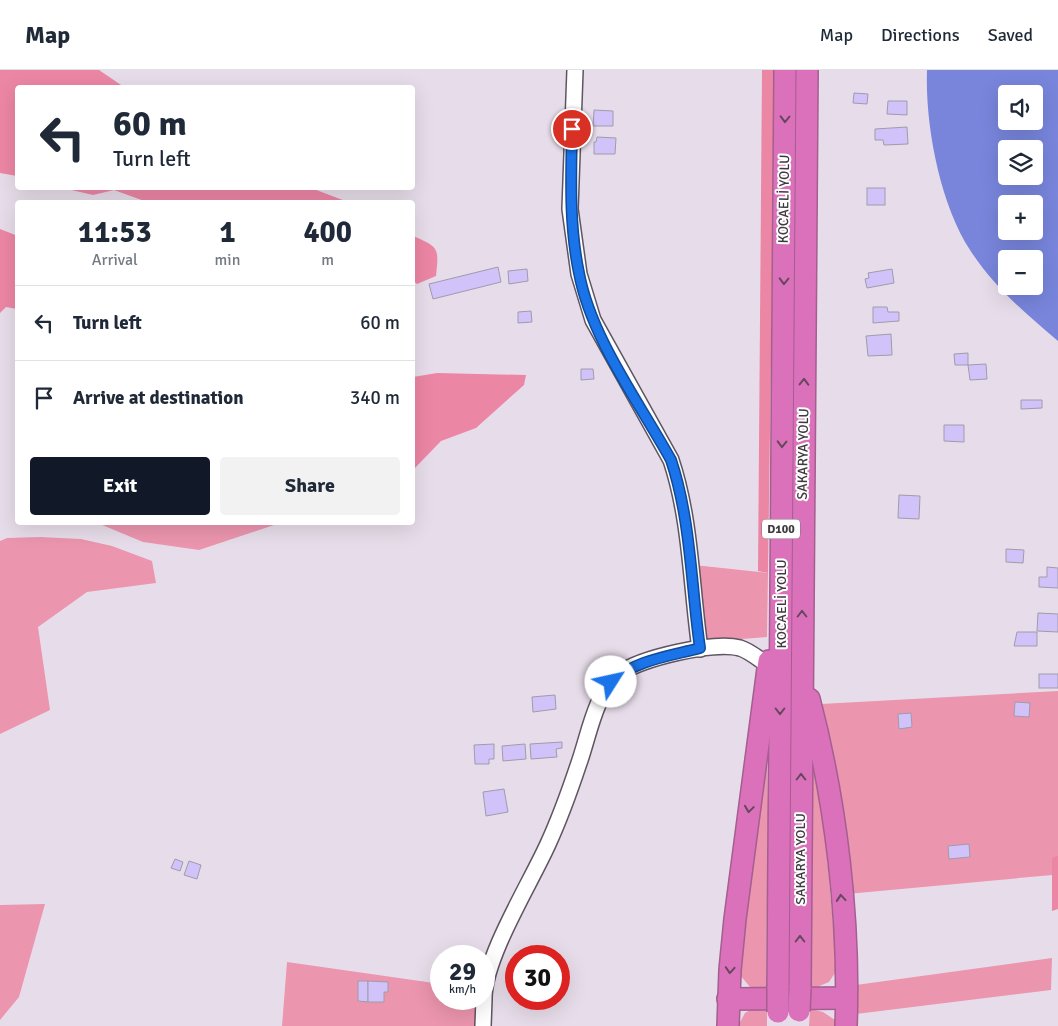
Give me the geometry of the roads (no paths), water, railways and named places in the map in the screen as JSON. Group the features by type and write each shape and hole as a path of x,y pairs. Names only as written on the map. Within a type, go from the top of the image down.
{"highway":[{"name":"KOCAELİ YOLU","path":"778,1019 786,70"},
{"name":"SAKARYA YOLU","path":"799,1018 807,70"},
{"path":"728,1026 728,998 742,861 781,587"},
{"path":"728,998 849,1017 845,946 835,844 817,729 801,669"}],"street":[{"path":"574,70 570,208 579,274 593,320 671,460 678,481 684,507 700,648"},
{"path":"495,956 548,844 605,690 620,673 637,665 700,648 725,646 740,648 769,666"},
{"path":"483,1026 484,1010"}],"water":[{"path":"927,70 1058,70 1058,341 1008,295 1043,295 1043,250 998,250 998,285 989,276 970,250 950,210 936,163 929,115"}]}
